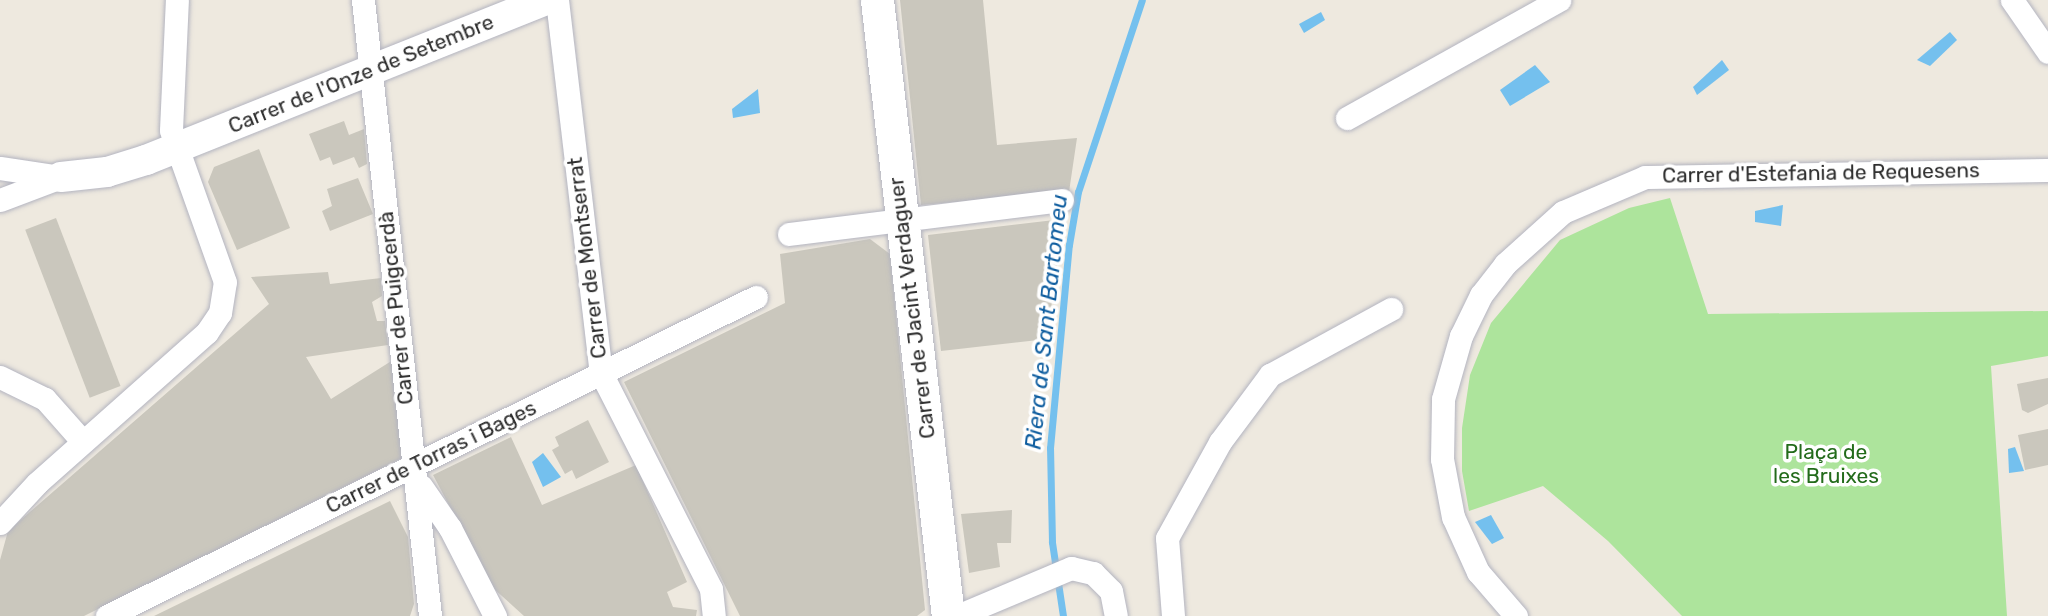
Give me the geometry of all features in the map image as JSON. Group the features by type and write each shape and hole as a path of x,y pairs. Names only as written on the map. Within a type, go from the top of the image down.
{"main road":[{"name":"Carrer de Jacint Verdaguer","path":"877,0 947,613"}],"street":[{"path":"0,523 13,505 207,331 226,297 221,269 175,149 171,130 177,0"},
{"name":"Carrer de Puigcerdà","path":"363,0 430,616"},
{"name":"Carrer de l'Onze de Setembre","path":"61,177 107,172 175,149 547,0"},
{"name":"Carrer de Montserrat","path":"557,0 601,373 711,589 714,616"},
{"path":"1347,118 1559,0"},
{"path":"2012,0 2048,52"},
{"path":"0,168 61,177"},
{"name":"Carrer d'Estefania de Requesens","path":"1516,616 1478,572 1453,517 1441,459 1444,399 1461,336 1481,295 1505,264 1563,212 1645,177 2048,170"},
{"path":"0,200 61,177"},
{"path":"789,234 1062,200"},
{"name":"Carrer de Torras i Bages","path":"107,616 416,474 601,373 756,297"},
{"path":"1173,616 1167,538 1220,442 1270,375 1391,309"},
{"path":"0,377 44,399 82,442"},
{"path":"416,474 450,528 486,614"},
{"path":"947,613 1071,568 1093,573 1111,592 1116,616"}],"green space":[{"name":"Plaça de les Bruixes","path":"1670,198 1708,314 2048,311 2048,356 1991,366 2007,616 1682,616 1608,541 1543,486 1469,511 1462,471 1462,428 1470,375 1491,323 1560,240 1629,208"}],"water":[{"path":"1321,12 1325,20 1304,33 1299,24"},
{"path":"1950,32 1957,40 1930,66 1917,60"},
{"path":"1722,60 1729,70 1697,95 1693,87"},
{"path":"1535,65 1550,82 1510,106 1500,90"},
{"path":"758,89 760,113 733,118 732,109"},
{"path":"1783,205 1781,226 1755,222 1755,211"},
{"path":"2015,447 2024,471 2009,473 2008,449"},
{"path":"543,453 561,477 543,487 532,462"},
{"path":"1491,515 1504,538 1492,544 1475,522"}],"building":[{"path":"900,0 983,0 997,145 1077,138 1069,192 921,205"},
{"path":"344,121 349,135 364,129 367,164 359,168 354,157 333,165 330,157 320,161 309,134"},
{"path":"259,149 290,228 237,250 208,182 214,167"},
{"path":"358,178 373,214 330,231 322,211 332,206 327,189"},
{"path":"56,218 121,386 90,398 25,230"},
{"path":"1063,219 1047,339 941,351 928,235"},
{"path":"870,239 890,254 925,610 917,616 740,616 624,382 785,303 780,254"},
{"path":"328,272 330,284 381,278 382,296 372,302 377,321 385,321 388,345 306,357 331,399 393,360 402,458 84,616 0,616 0,560 8,531 269,304 251,277"},
{"path":"2048,378 2048,404 2028,413 2022,410 2017,384"},
{"path":"588,420 609,462 576,479 572,470 565,474 552,450 559,446 555,437"},
{"path":"2048,429 2048,465 2025,470 2018,435"},
{"path":"511,437 542,505 636,465 687,582 667,592 673,607 697,610 696,616 524,616 493,588 433,475"},
{"path":"390,501 408,537 414,604 410,616 154,616"},
{"path":"1012,510 1011,543 997,543 1000,567 969,573 961,514"}],"waterway":[{"name":"Riera de Sant Bartomeu","path":"1063,616 1052,542 1050,448 1069,245 1078,192 1142,0"}]}
